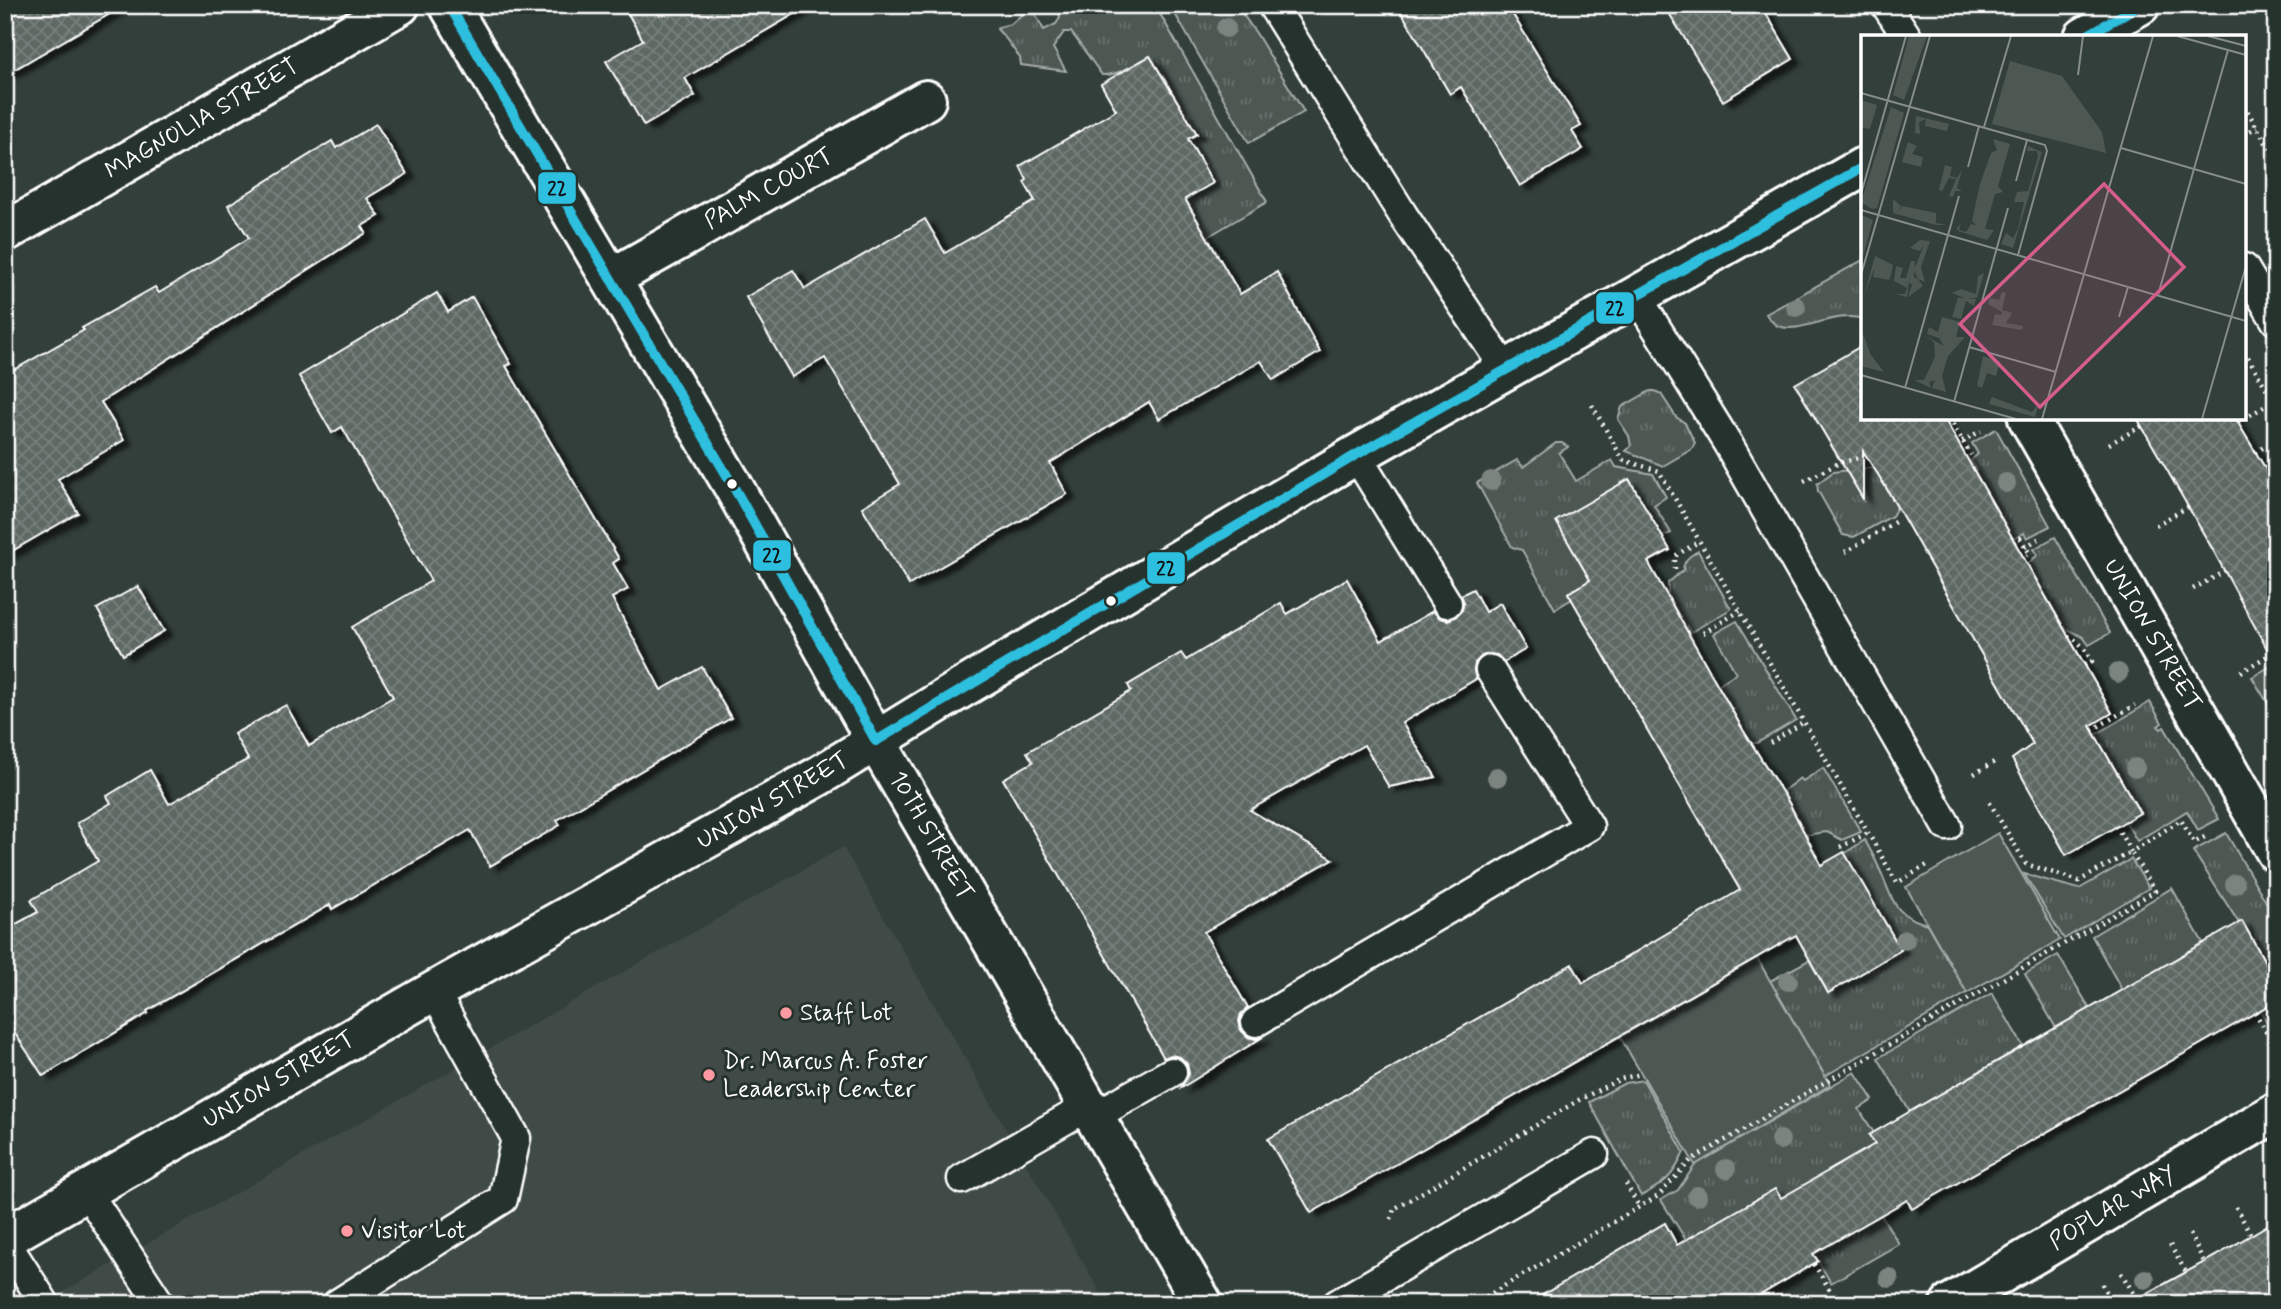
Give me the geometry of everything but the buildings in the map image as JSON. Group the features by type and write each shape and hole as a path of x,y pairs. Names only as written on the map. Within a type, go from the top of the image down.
{"street":[{"name":"MAGNOLIA STREET","path":"5,232 400,5"},
{"name":"10TH STREET","path":"449,5 732,484 876,741 1202,1304"},
{"path":"2102,32 2140,5"},
{"name":"PALM COURT","path":"612,278 926,100"},
{"name":"UNION STREET","path":"5,1239 434,991 798,788 1356,456 1861,168"},
{"name":"UNION STREET","path":"2029,420 2276,852"},
{"name":"POPLAR WAY","path":"1950,1304 2276,1112"}],"lane":[{"path":"1272,5 1403,215 1506,370"},
{"path":"1886,5 1906,35"},
{"path":"2246,271 2276,321"},
{"path":"1636,295 1728,444 1947,826"},
{"path":"1356,456 1447,603"},
{"path":"1256,1022 1589,826 1490,670"},
{"path":"337,1304 503,1199 516,1138 434,991"},
{"path":"962,1179 1172,1072"},
{"path":"1337,1304 1594,1154"},
{"path":"87,1192 160,1304"},
{"path":"5,1239 45,1304"}],"path":[{"path":"2246,108 2276,160"},
{"path":"2246,133 2257,127"},
{"path":"2246,353 2275,403 2246,418"},
{"path":"1592,405 1623,460 1659,471 1898,883 1928,865"},
{"path":"1951,420 1971,455"},
{"path":"2238,422 2242,420"},
{"path":"2109,444 2142,426"},
{"path":"2255,452 2276,441"},
{"path":"1804,481 1839,463 1862,457"},
{"path":"2156,524 2188,507"},
{"path":"1845,552 1898,520"},
{"path":"2014,541 2020,538 2030,554 2023,557"},
{"path":"1675,569 1675,556 1700,541"},
{"path":"2193,589 2225,571"},
{"path":"1703,633 1740,611"},
{"path":"2068,636 2077,640 2087,653 2092,662 2085,666"},
{"path":"2241,671 2272,653"},
{"path":"2092,730 2139,703"},
{"path":"1770,743 1804,722"},
{"path":"1974,774 1994,762"},
{"path":"2116,826 2131,852 2181,820 2194,843 2252,811"},
{"path":"1991,829 2002,823"},
{"path":"1840,847 1868,832"},
{"path":"2255,1012 2270,1038"},
{"path":"2236,1207 2251,1235"},
{"path":"1479,1300 1640,1208"},
{"path":"2190,1234 2204,1262"},
{"path":"2170,1245 2186,1272"},
{"path":"1814,1264 1832,1292"},
{"path":"2121,1273 2138,1300"},
{"path":"2102,1284 2113,1304"}],"shaded area":[{"name":"Dr. Marcus A. Foster Leadership Center","path":"843,847 1107,1304 42,1304"}],"green space":[{"path":"1058,5 1155,5 1267,202 1204,239 1146,222 1213,183 1188,139 1196,134 1150,56 1121,71 1102,75 1071,32 1064,32 1053,48 1066,71 1021,65 1020,58 998,27 1011,24 1027,10 1034,12 1044,30 1056,24 1060,18"},
{"path":"1170,5 1236,5 1304,112 1249,143"},
{"path":"1861,261 1861,319 1840,318 1787,328 1776,325 1766,314"},
{"path":"1650,391 1661,394 1676,417 1685,423 1695,443 1692,449 1663,466 1626,451 1631,446 1629,436 1618,419 1622,407"},
{"path":"1996,429 2050,526 2027,538 2024,533 2013,539 1973,471 1976,470 1971,460 1978,454 1972,443"},
{"path":"1556,443 1568,447 1559,453 1576,481 1612,460 1616,467 1653,474 1666,497 1654,505 1671,533 1662,537 1629,479 1557,521 1590,580 1568,593 1572,599 1555,609 1522,550 1512,547 1477,483 1517,460 1523,467"},
{"path":"1874,467 1897,507 1892,516 1854,537 1843,535 1818,491 1817,484 1833,472"},
{"path":"2055,537 2110,633 2089,645 2083,637 2063,627 2027,564 2038,555 2034,549"},
{"path":"1698,551 1731,609 1691,632 1687,626 1686,630 1668,597 1668,583"},
{"path":"1737,621 1796,720 1757,743 1750,743 1718,685 1736,673 1714,634"},
{"path":"2276,663 2276,717 2252,677"},
{"path":"2150,702 2162,723 2158,726 2161,729 2164,727 2219,819 2198,830 2187,811 2137,841 2125,821 2139,812 2095,735"},
{"path":"1823,768 1861,832 1842,840 1827,832 1805,835 1783,791 1800,778 1803,781"},
{"path":"1998,833 2060,940 1967,993 1906,887"},
{"path":"2226,833 2276,919 2276,981 2193,851"},
{"path":"1865,840 1895,904 1907,916 1927,924 1967,993 1825,1076 1770,981 1809,960 1828,992 1845,853"},
{"path":"2131,859 2149,888 2064,939 2024,874 2079,889"},
{"path":"2172,888 2203,943 2122,990 2092,936"},
{"path":"2058,955 2090,1009 2056,1028 2025,974"},
{"path":"1757,958 1830,1085 1695,1165 1620,1037"},
{"path":"1992,993 2023,1046 1910,1112 1878,1058"},
{"path":"2276,1001 2276,1026 2271,1029 2260,1010"},
{"path":"1855,1072 1873,1100 1859,1109 1874,1133 1870,1136 1875,1145 1881,1215 1899,1244 1831,1283 1775,1189 1686,1240 1661,1200 1678,1190 1695,1165"},
{"path":"1643,1080 1684,1152 1667,1178 1641,1196 1589,1102 1625,1083"}],"transit line":[{"name":"22","path":"449,5 732,484 876,741"},
{"name":"22","path":"2088,35 2140,5"},
{"name":"22","path":"876,741 1356,455 1861,168"}],"place":[{"name":"Staff Lot","path":"786,1013"},
{"name":"Dr. Marcus A. Foster Leadership Center","path":"709,1075"},
{"name":"Visitor Lot","path":"347,1231"}]}
